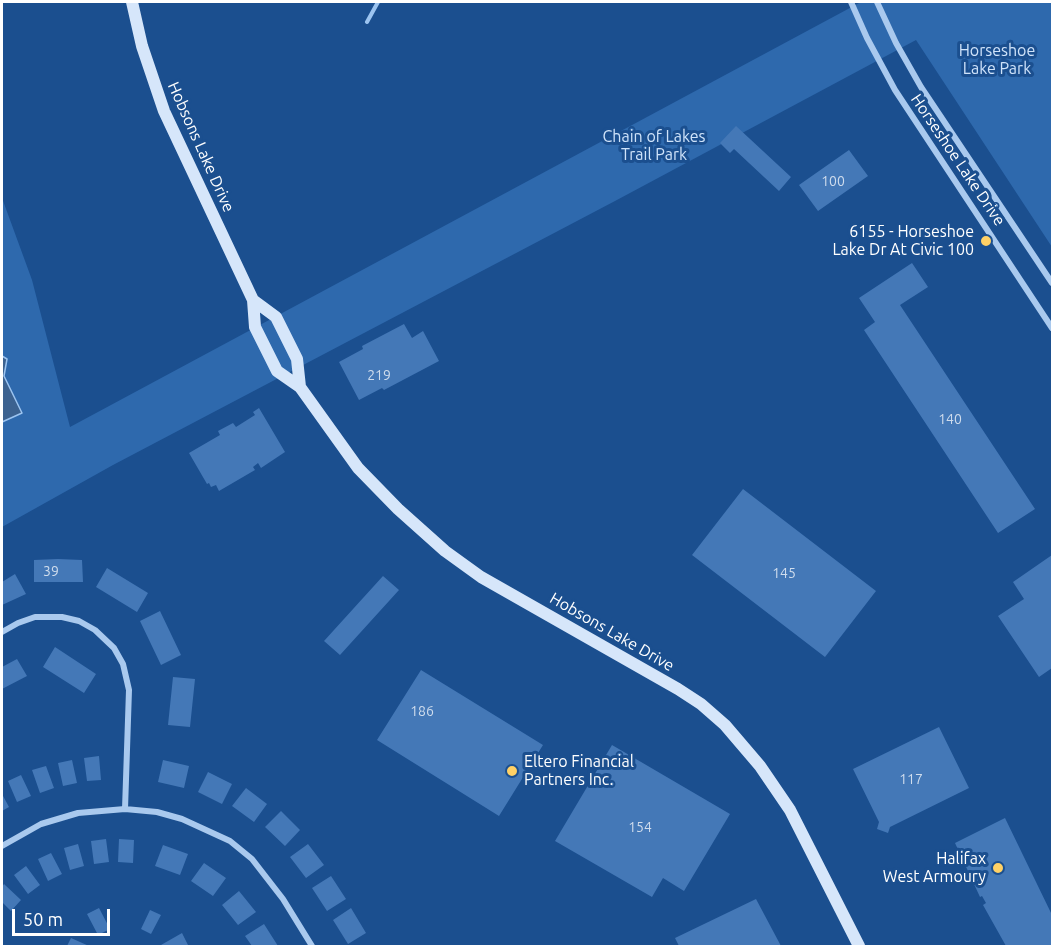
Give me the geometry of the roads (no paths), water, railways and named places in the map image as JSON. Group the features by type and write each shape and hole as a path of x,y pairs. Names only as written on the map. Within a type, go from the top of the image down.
{"street":[{"name":"Hobsons Lake Drive","path":"132,2 142,46 164,111 253,300 255,327 277,371 300,387 358,468 398,509 436,543 481,577 678,689 701,704 725,725 747,749 790,810 859,946"},
{"name":"Horseshoe Lake Drive","path":"851,2 867,38 901,99 1053,328"},
{"name":"Horseshoe Lake Drive","path":"877,2 896,43 921,87 1053,283"},
{"name":"Hobsons Lake Drive","path":"253,300 276,317 297,359 300,387"},
{"path":"2,632 35,617 62,617 79,621 95,630 114,648 123,664 129,690 125,809"},
{"path":"2,846 28,830 54,819 78,813 125,809 157,812 182,819 230,841 252,859 283,899 312,946"}],"waterway":[{"path":"367,22 378,2"}],"place":[{"name":"6155 - Horseshoe Lake Dr At Civic 100","path":"986,241"},
{"name":"Eltero Financial Partners Inc.","path":"512,771"},
{"name":"Halifax West Armoury","path":"998,868"}],"park label":[{"name":"Horseshoe Lake Park","path":"997,60"},
{"name":"Chain of Lakes Trail Park","path":"654,146"}]}
